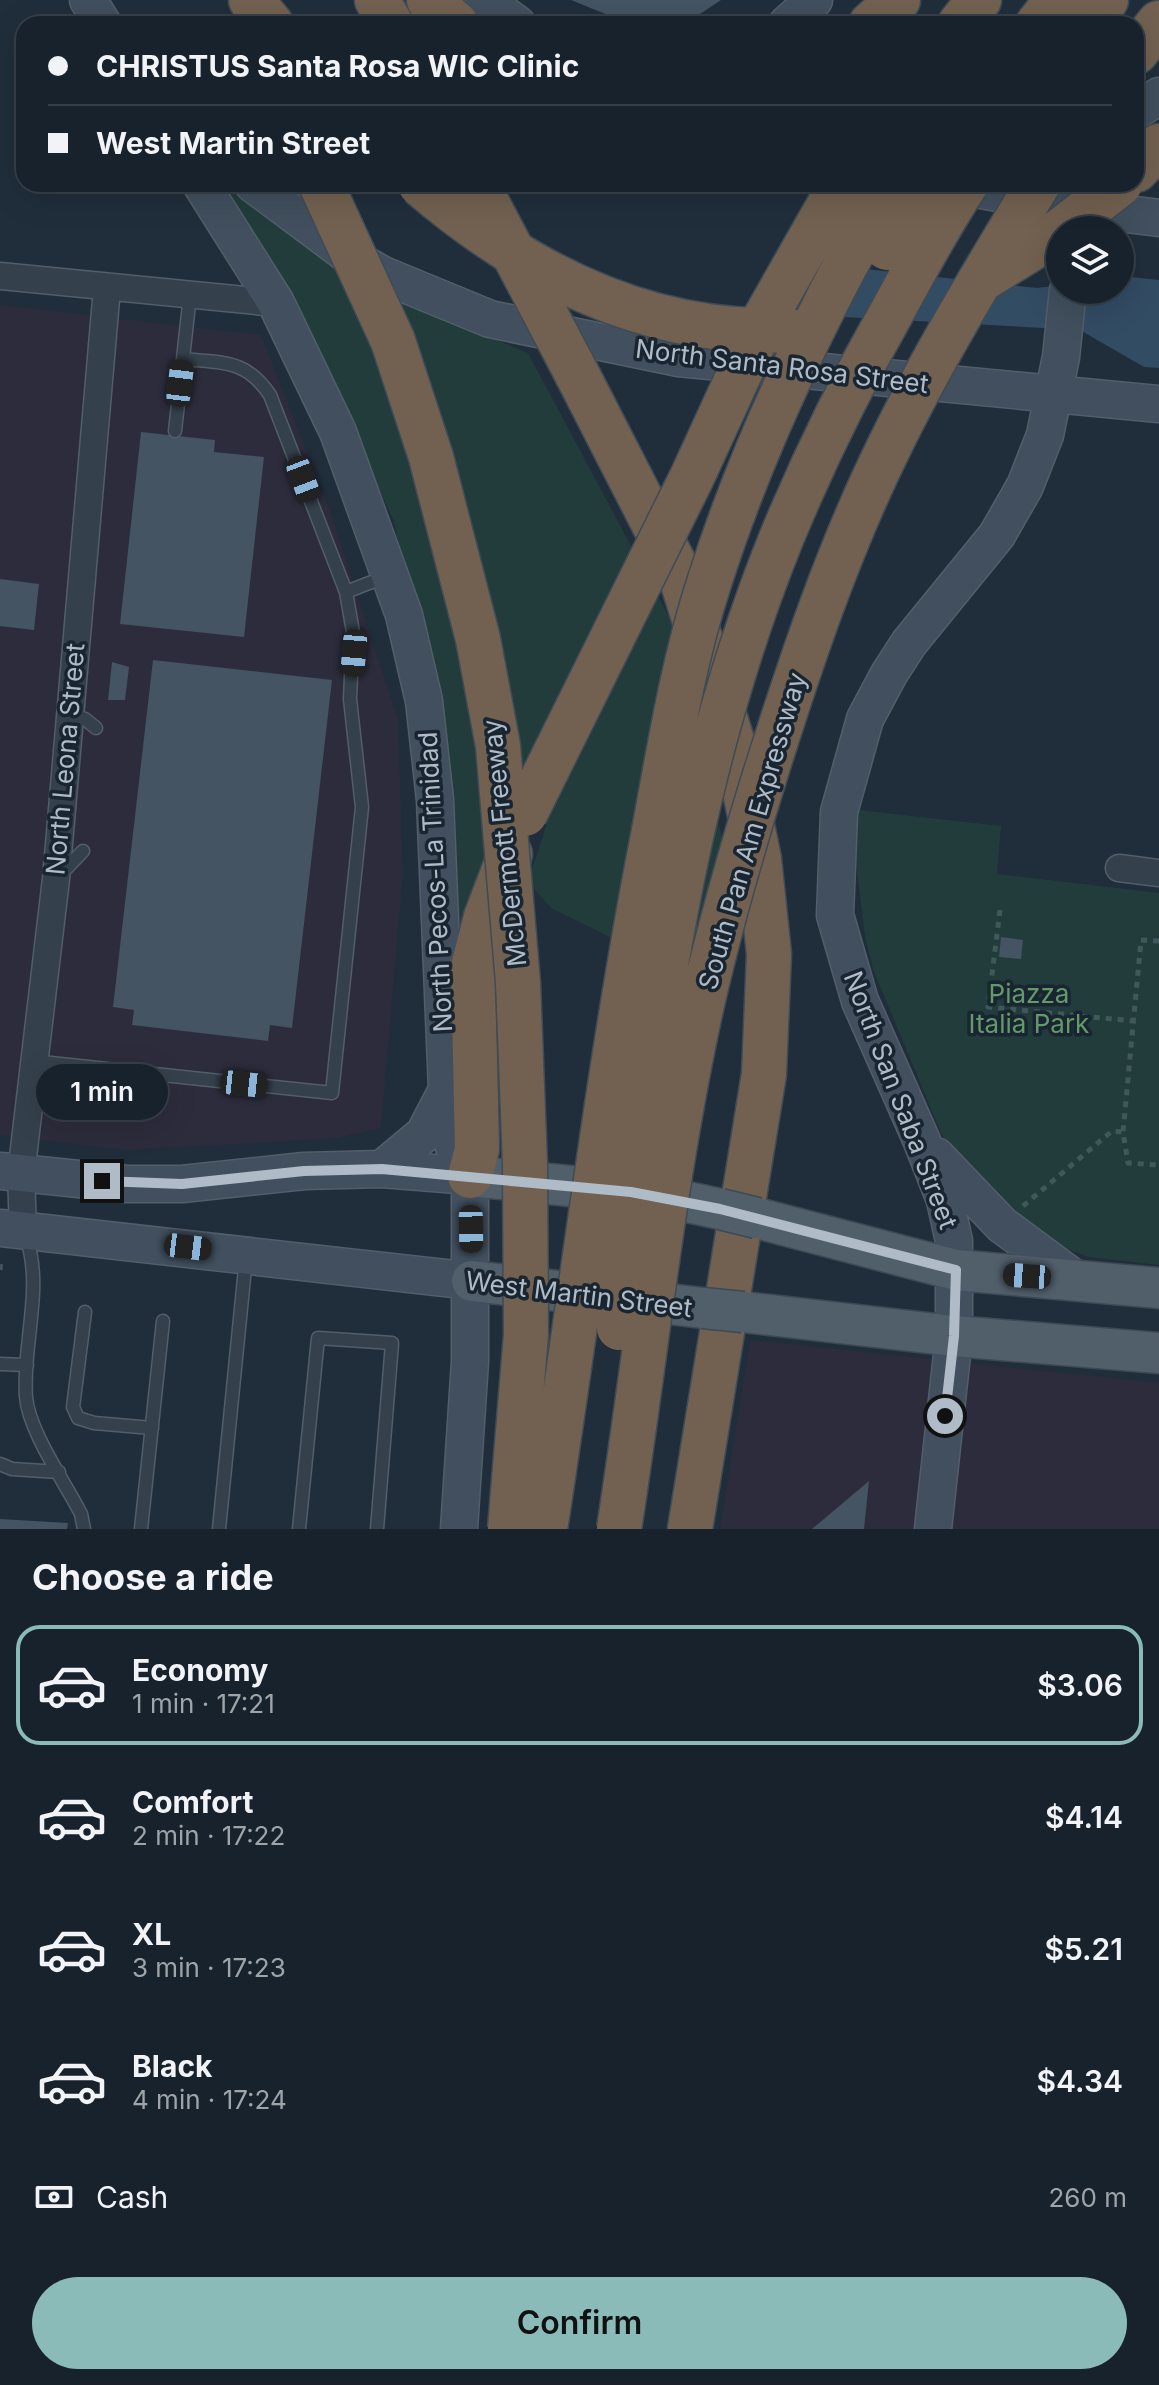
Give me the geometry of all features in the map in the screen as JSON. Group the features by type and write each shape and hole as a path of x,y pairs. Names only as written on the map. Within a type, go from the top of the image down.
{"highway":[{"path":"251,0 264,16"},
{"path":"429,0 447,16"},
{"path":"880,16 898,0"},
{"path":"966,16 979,0"},
{"path":"1044,16 1057,0"},
{"path":"1092,16 1106,0"},
{"path":"1144,42 1159,23"},
{"path":"1144,162 1159,146"},
{"name":"McDermott Freeway","path":"325,192 393,341 431,457 478,639 498,746 519,997 525,1165 526,1335 510,1529"},
{"path":"430,192 499,246 597,298 684,323 744,329 784,330 835,324 945,297 996,273 1046,236"},
{"path":"481,192 681,577 739,763 759,859 769,954 764,1074 690,1529"},
{"path":"470,1176 477,1149 473,967 486,917 525,814 692,477 765,318 836,192"},
{"path":"545,1529 627,967 679,691 708,585 746,474 830,289 885,192"},
{"path":"668,759 718,609 782,443 920,192"},
{"name":"South Pan Am Expressway","path":"596,1529 633,1191 664,974 725,704 770,569 803,488 863,362 961,192"},
{"name":"South Pan Am Expressway","path":"619,1529 667,1199 697,1027 716,945 778,734 814,624 889,447 948,331 1033,192"},
{"path":"1072,216 1108,192"}],"main road":[{"path":"484,0 506,16"},
{"path":"796,16 814,0"},
{"name":"North Pecos-La Trinidad","path":"206,192 276,303 338,432 404,615 424,701 435,800 447,1090 454,1147 470,1176 472,1281 459,1529"},
{"name":"North Santa Rosa Street","path":"264,192 339,249 383,275 490,319 678,358 1159,404"},
{"path":"979,192 1067,216"},
{"path":"1134,218 1159,218"},
{"name":"North San Saba Street","path":"933,1529 954,1336 954,1241 945,1200 860,1001 835,915 839,812 865,719 909,643 997,535 1025,486 1045,435 1061,357 1067,304"},
{"path":"382,1169 424,1134 447,1090"},
{"path":"921,1139 1002,1225 1075,1279"},
{"path":"11,1172 127,1184 182,1184 304,1171 382,1169 650,1194 738,1213 956,1270 1159,1288"},
{"name":"West Martin Street","path":"8,1239 247,1254 954,1336 1159,1353"}],"street":[{"path":"0,276 276,303"},
{"name":"North Leona Street","path":"8,1239 11,1172 32,1061 56,879 67,713 107,288"},
{"path":"1119,868 1159,873"}],"lane":[{"path":"175,431 190,295"},
{"path":"32,1061 332,1093 362,807 350,699 353,632 346,592 270,395 258,377 237,365 183,359"},
{"path":"346,592 389,575"},
{"path":"67,713 85,719 96,728"},
{"path":"56,879 83,851"},
{"path":"8,1239 34,1262 26,1399 37,1431 81,1514 84,1529"},
{"path":"219,1529 247,1254"},
{"path":"85,1312 73,1407 78,1418 94,1423 152,1428"},
{"path":"141,1529 163,1321"},
{"path":"299,1529 318,1338 392,1343 377,1529"},
{"path":"0,1364 27,1365"},
{"path":"0,1464 12,1469 59,1472"}],"path":[{"path":"1000,910 988,1007 1133,1021"},
{"path":"1159,941 1141,940 1123,1132 1128,1163 1159,1165"},
{"path":"1012,1215 1112,1131 1123,1132"},
{"path":"0,1270 8,1239"}],"shaded area":[{"path":"794,261 1046,287 1046,304 1134,304 1134,277 1159,280 1159,368 1144,367 1080,330 770,313"},
{"path":"0,305 261,335 331,514 398,720 403,874 381,1128 338,1138 127,1150 0,1135"},
{"path":"750,1340 1159,1383 1159,1529 720,1529"}],"green space":[{"path":"220,192 241,192 306,243 436,315 528,353 670,619 742,921 728,995 551,908 528,882 551,811 517,795 460,944 448,940 436,693 393,519 306,329"},
{"name":"Piazza Italia Park","path":"858,810 1001,826 997,874 1159,893 1159,1265 1089,1257 1035,1237 958,1161 941,1133 873,969 865,936 855,856"}],"building":[{"path":"571,0 721,0 697,16 610,16"},
{"path":"141,432 215,440 214,452 264,457 244,637 120,624"},
{"path":"0,579 39,584 34,630 0,626"},
{"path":"153,660 332,680 292,1028 270,1025 268,1041 132,1025 134,1010 113,1007"},
{"path":"112,662 129,667 125,700 108,700"},
{"path":"1001,937 1023,940 1021,959 999,957"},
{"path":"869,1481 864,1529 812,1529"},
{"path":"0,1519 68,1523 67,1529 0,1529"}],"route":[{"path":"102,1181 182,1184 304,1171 382,1169 631,1192 720,1209 892,1256 956,1270 954,1336 945,1416"}]}
